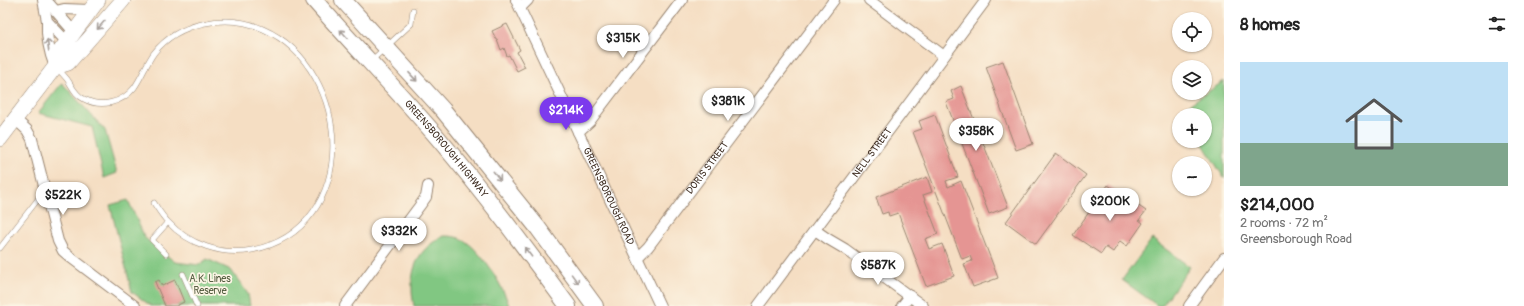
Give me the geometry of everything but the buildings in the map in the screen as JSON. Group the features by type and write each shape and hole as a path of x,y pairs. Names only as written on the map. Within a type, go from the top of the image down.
{"highway":[{"name":"GREENSBOROUGH HIGHWAY","path":"314,0 438,137 528,251 568,306"},
{"path":"343,0 443,110 504,184 595,306"}],"main road":[{"path":"55,67 68,63 123,0"},
{"path":"0,139 55,67 58,54 94,5"},
{"path":"70,36 83,46"}],"street":[{"path":"44,0 56,11 70,36"},
{"path":"44,0 49,53 55,67"},
{"path":"518,4 528,0"},
{"path":"578,132 596,114 682,0"},
{"name":"DORIS STREET","path":"638,257 662,229 834,0"},
{"path":"869,0 944,56"},
{"name":"NELL STREET","path":"758,306 986,0"},
{"name":"GREENSBOROUGH ROAD","path":"518,4 660,306"},
{"path":"56,11 94,5"},
{"path":"47,21 70,36"},
{"path":"15,119 27,130 32,139 58,241 63,251 74,261 135,306"},
{"path":"345,306 426,197 428,186"},
{"path":"816,227 832,235 846,249 924,306"},
{"path":"1189,306 1224,258"},
{"path":"902,306 910,296"}],"lane":[{"path":"371,62 411,24 413,10"},
{"path":"55,67 65,77 75,91 84,99 98,104 111,103 123,97 132,90 155,52 170,38 179,32 197,26 226,21 249,24 279,37 304,60 318,83 328,112 333,136 332,168 315,210 298,229 284,239 254,250 236,253 211,248 195,242 168,222 154,203"},
{"path":"0,248 39,198 46,193"},
{"path":"166,254 152,240 168,222"},
{"path":"183,274 197,306"}],"green space":[{"path":"1224,81 1224,178 1212,159 1212,156 1210,156 1205,148 1212,148 1212,108 1184,108 1196,100 1212,100 1212,89"},
{"path":"62,83 105,130 117,173 104,178 92,127 38,113"},
{"name":"A.K. Lines Reserve","path":"128,200 145,238 175,262 199,265 207,259 231,270 248,294 250,306 151,306 132,292 110,205"},
{"path":"444,236 455,237 472,246 492,270 509,306 414,306 412,284 416,265 426,248"},
{"path":"1152,239 1190,267 1162,306 1158,306 1122,280"}]}
